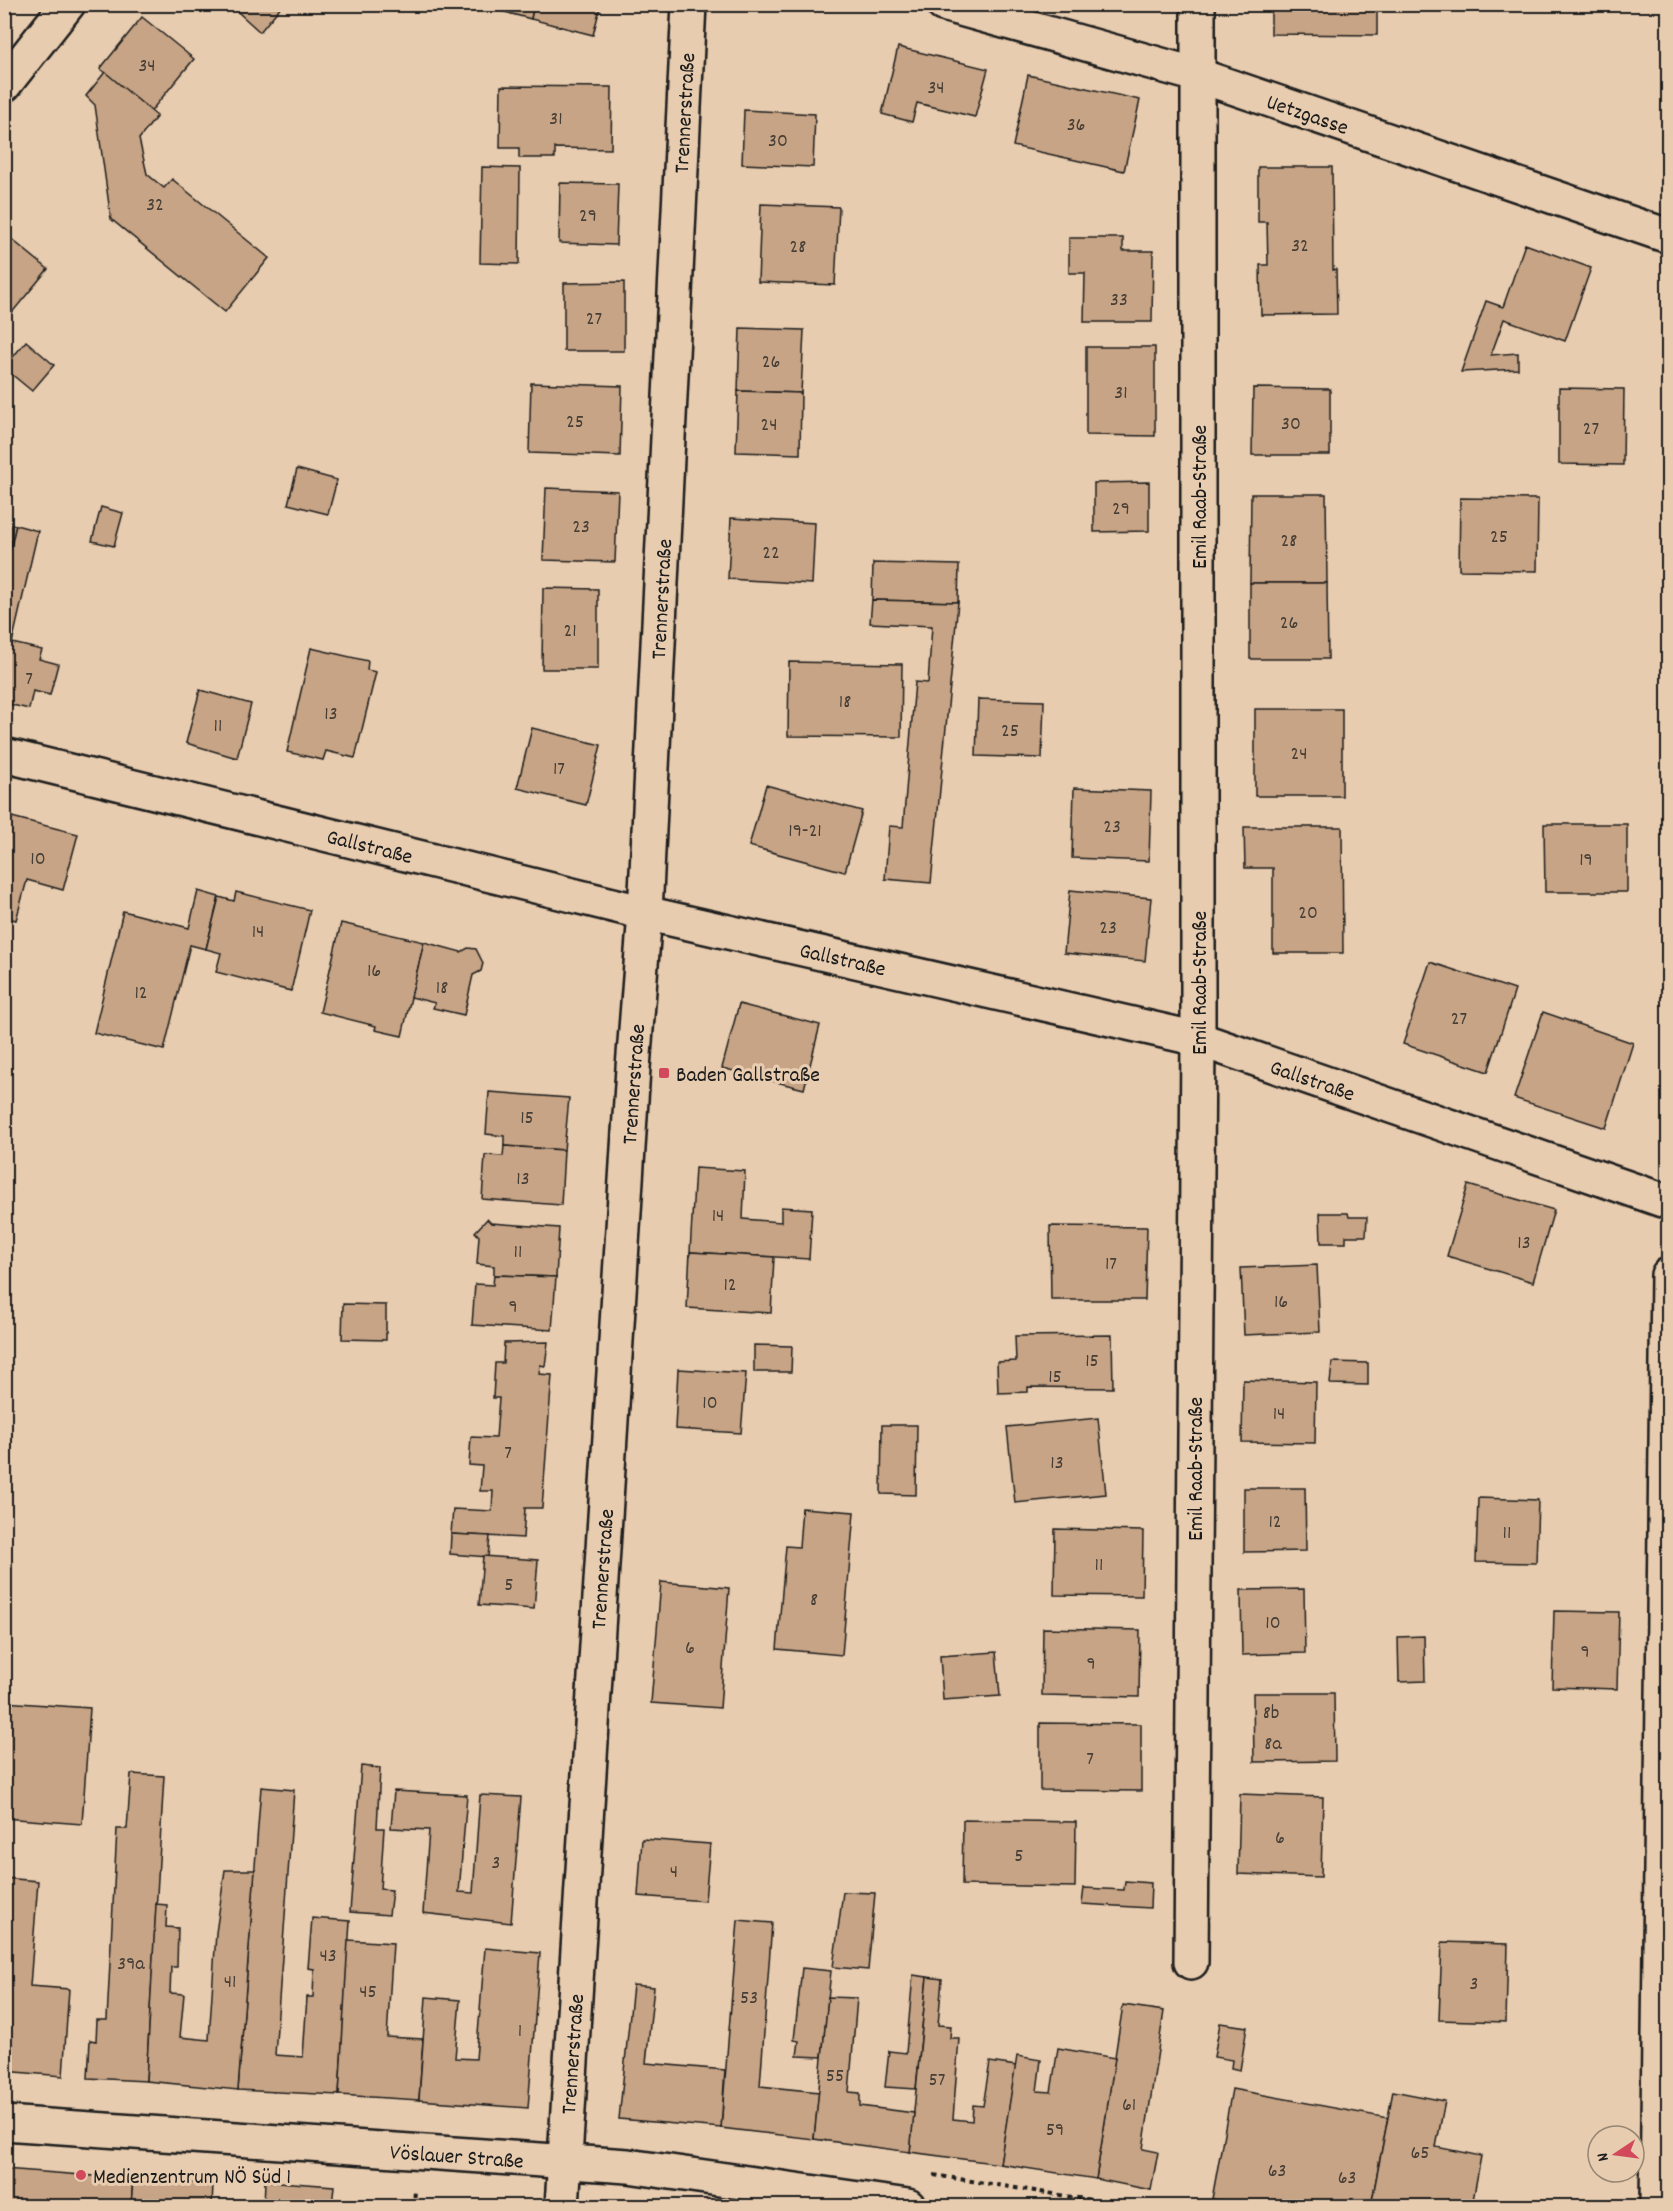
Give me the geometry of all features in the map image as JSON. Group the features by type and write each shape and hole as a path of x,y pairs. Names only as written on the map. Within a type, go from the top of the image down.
{"street":[{"path":"4,85 68,4"},
{"name":"Trennerstraße","path":"562,2206 633,1068 645,913 689,4"},
{"name":"Uetzgasse","path":"943,4 1197,75 1668,236"},
{"name":"Emil Raab-Straße","path":"1191,1962 1198,1039 1198,4"},
{"name":"Gallstraße","path":"4,755 645,913 1198,1039 1668,1202"},
{"path":"1657,2206 1668,1275"},
{"name":"Vöslauer Straße","path":"4,2122 628,2166 908,2206"}],"building":[{"path":"229,4 283,4 260,32"},
{"path":"474,4 534,4 531,19"},
{"path":"534,4 601,4 593,35 531,19"},
{"path":"1271,4 1377,4 1377,35 1271,34"},
{"path":"142,17 194,59 151,111 100,69"},
{"path":"898,47 988,69 975,117 917,103 912,122 882,114"},
{"path":"105,72 157,116 139,139 147,174 164,188 172,179 269,258 225,312 111,219 95,105 86,96"},
{"path":"1028,75 1140,100 1124,171 1013,146"},
{"path":"501,86 612,87 611,149 555,148 555,158 519,158 519,148 500,148"},
{"path":"744,110 815,114 813,167 742,164"},
{"path":"482,167 520,168 519,264 480,263"},
{"path":"1258,167 1332,167 1333,270 1336,269 1337,314 1261,315 1260,265 1268,265 1267,222 1258,222"},
{"path":"560,183 618,184 616,245 559,243"},
{"path":"761,204 839,207 835,285 758,282"},
{"path":"4,233 48,269 5,321 4,320"},
{"path":"1069,238 1123,238 1123,251 1153,251 1152,322 1084,322 1085,273 1069,273"},
{"path":"1525,244 1591,268 1565,341 1504,319 1491,355 1518,353 1518,369 1461,372 1486,301 1503,307"},
{"path":"624,282 624,351 564,351 564,283"},
{"path":"740,328 804,330 801,393 738,391"},
{"path":"26,341 54,365 32,391 4,368"},
{"path":"1086,347 1155,347 1155,436 1086,435"},
{"path":"531,383 622,386 620,456 529,453"},
{"path":"1253,388 1330,389 1330,455 1252,455"},
{"path":"1559,388 1624,389 1623,465 1559,464"},
{"path":"738,391 801,393 800,454 736,452"},
{"path":"297,469 337,480 328,514 288,504"},
{"path":"1149,482 1149,531 1094,532 1094,483"},
{"path":"546,488 618,491 615,562 543,560"},
{"path":"1251,494 1326,494 1327,583 1250,583"},
{"path":"1460,498 1538,499 1537,571 1459,570"},
{"path":"101,507 123,513 114,546 92,541"},
{"path":"731,518 815,523 812,584 728,579"},
{"path":"4,525 16,525 4,576"},
{"path":"16,525 38,531 12,643 4,641 4,576"},
{"path":"873,563 959,565 958,602 872,600"},
{"path":"1250,583 1327,583 1328,659 1250,659"},
{"path":"543,588 598,589 598,669 542,669"},
{"path":"872,600 958,602 931,883 885,879 889,826 903,827 915,682 928,683 932,626 870,623"},
{"path":"4,641 42,650 39,659 58,664 50,695 33,691 29,709 4,703"},
{"path":"311,648 368,661 367,670 376,672 355,758 326,751 323,760 287,752"},
{"path":"789,662 902,664 901,737 788,736"},
{"path":"200,690 251,704 237,758 186,743"},
{"path":"978,699 1044,701 1042,758 976,756"},
{"path":"1255,709 1342,709 1342,796 1255,796"},
{"path":"532,728 601,745 586,805 517,788"},
{"path":"766,785 862,811 845,872 749,846"},
{"path":"1074,788 1151,791 1149,861 1072,858"},
{"path":"4,815 78,834 63,890 27,880 16,920 4,917"},
{"path":"1544,824 1627,824 1627,892 1545,892"},
{"path":"1244,827 1342,827 1343,953 1273,953 1273,868 1245,868"},
{"path":"1070,890 1151,898 1145,961 1064,953"},
{"path":"198,891 219,897 206,949 190,945 164,1050 94,1033 123,911 189,928"},
{"path":"236,892 310,910 291,991 216,972 221,953 206,949 219,897 234,901"},
{"path":"341,923 424,942 402,1036 375,1030 376,1026 320,1012"},
{"path":"424,942 461,952 468,948 476,949 483,963 481,971 473,975 464,1015 433,1008 435,1003 411,997"},
{"path":"1430,962 1515,990 1488,1072 1403,1044"},
{"path":"739,1004 820,1025 804,1089 722,1068"},
{"path":"1543,1012 1633,1043 1606,1128 1514,1098"},
{"path":"489,1092 569,1098 564,1150 504,1146 504,1136 486,1134"},
{"path":"504,1146 564,1150 561,1205 482,1199 485,1155 503,1156"},
{"path":"695,1168 745,1171 743,1219 781,1222 781,1207 812,1209 809,1259 690,1252"},
{"path":"1468,1185 1554,1210 1533,1282 1447,1256"},
{"path":"1320,1213 1348,1213 1349,1217 1367,1217 1366,1236 1346,1236 1346,1243 1321,1243"},
{"path":"487,1219 491,1223 559,1228 556,1277 494,1275 494,1266 477,1264 479,1236 475,1232"},
{"path":"1050,1226 1147,1227 1145,1300 1051,1300"},
{"path":"690,1252 774,1257 771,1313 687,1308"},
{"path":"1317,1265 1320,1332 1244,1335 1241,1268"},
{"path":"494,1275 556,1277 552,1330 472,1325 475,1284 493,1285"},
{"path":"343,1304 386,1305 386,1340 342,1339"},
{"path":"1112,1335 1113,1388 1028,1387 1028,1392 998,1393 997,1362 1016,1361 1015,1336"},
{"path":"548,1342 545,1366 540,1365 539,1374 552,1375 542,1508 525,1508 523,1538 451,1534 453,1509 492,1511 493,1491 480,1491 482,1466 469,1465 471,1437 496,1438 499,1398 493,1398 495,1363 503,1363 504,1343"},
{"path":"754,1345 792,1346 791,1372 754,1372"},
{"path":"1332,1362 1368,1363 1368,1385 1330,1384"},
{"path":"678,1369 746,1373 741,1433 675,1429"},
{"path":"1243,1380 1316,1382 1315,1443 1242,1442"},
{"path":"1098,1418 1106,1494 1015,1503 1007,1427"},
{"path":"882,1425 917,1425 916,1495 881,1494"},
{"path":"1244,1488 1305,1488 1306,1551 1244,1552"},
{"path":"1478,1498 1538,1500 1536,1563 1476,1562"},
{"path":"802,1508 854,1512 842,1655 777,1649 786,1546 799,1547"},
{"path":"1055,1529 1143,1531 1142,1596 1054,1595"},
{"path":"451,1534 490,1536 488,1557 450,1554"},
{"path":"483,1556 538,1560 534,1609 479,1605"},
{"path":"661,1582 729,1588 720,1708 651,1703"},
{"path":"1304,1589 1305,1653 1242,1655 1241,1590"},
{"path":"1554,1611 1619,1612 1617,1689 1552,1687"},
{"path":"1043,1628 1140,1630 1139,1697 1042,1695"},
{"path":"1424,1636 1425,1681 1399,1682 1398,1637"},
{"path":"996,1652 1000,1696 943,1700 940,1656"},
{"path":"1253,1693 1334,1693 1335,1761 1254,1762"},
{"path":"4,1702 90,1708 82,1824 4,1818"},
{"path":"1040,1723 1141,1724 1141,1791 1040,1790"},
{"path":"361,1766 380,1768 377,1828 384,1828 380,1889 392,1890 389,1915 350,1912"},
{"path":"131,1774 164,1776 146,2081 88,2078 90,2040 96,2041 97,2020 107,2020 117,1829 127,1829"},
{"path":"261,1787 294,1790 275,2055 303,2057 307,1997 313,1997 314,1969 308,1968 312,1918 350,1921 339,2095 238,2090"},
{"path":"394,1791 467,1795 459,1892 473,1893 480,1795 521,1797 511,1923 423,1913 429,1830 391,1828"},
{"path":"1240,1794 1323,1797 1321,1877 1238,1874"},
{"path":"963,1820 1076,1822 1075,1887 962,1885"},
{"path":"642,1839 710,1844 705,1901 638,1896"},
{"path":"225,1870 255,1870 238,2090 146,2081 156,1904 167,1905 166,1927 178,1928 177,1967 171,1967 170,1993 184,1994 180,2037 209,2040 216,1933"},
{"path":"4,1878 38,1881 30,1986 69,1989 63,2076 4,2071"},
{"path":"1125,1881 1151,1883 1150,1908 1082,1904 1084,1888 1124,1890"},
{"path":"843,1892 875,1893 868,1970 833,1967"},
{"path":"738,1920 772,1923 760,2086 819,2092 814,2139 721,2128"},
{"path":"348,1940 393,1943 387,2037 423,2039 419,2100 339,2095"},
{"path":"1442,1942 1508,1944 1506,2022 1439,2020"},
{"path":"485,1948 540,1953 528,2108 419,2100 426,1997 460,2000 455,2058 476,2059"},
{"path":"802,1968 831,1971 822,2057 797,2056 799,2041 794,2040"},
{"path":"913,1975 927,1977 916,2089 885,2087 889,2051 906,2053"},
{"path":"927,1977 942,1979 938,2025 951,2026 950,2038 959,2038 953,2119 972,2121 973,2105 983,2106 990,2062 1016,2066 1000,2164 910,2152"},
{"path":"633,1985 654,1987 646,2063 725,2070 721,2128 619,2119"},
{"path":"828,1997 857,1998 849,2092 860,2093 860,2106 914,2113 910,2152 814,2139"},
{"path":"1123,2005 1164,2011 1143,2149 1158,2152 1151,2190 1096,2179"},
{"path":"1220,2023 1247,2027 1240,2070 1231,2068 1232,2060 1214,2057"},
{"path":"1058,2048 1115,2058 1096,2179 1000,2164 1017,2056 1041,2060 1037,2091 1051,2092"},
{"path":"1232,2089 1388,2118 1371,2206 1252,2206 1212,2199"},
{"path":"1393,2091 1445,2101 1436,2147 1481,2156 1472,2206 1371,2206"},
{"path":"4,2169 133,2179 131,2206 4,2206"},
{"path":"133,2179 213,2184 212,2206 131,2206"},
{"path":"265,2181 334,2186 332,2206 264,2206"}],"place":[{"name":"Baden Gallstraße","path":"664,1073"},
{"name":"Medienzentrum NÖ Süd 1","path":"81,2175"}]}
